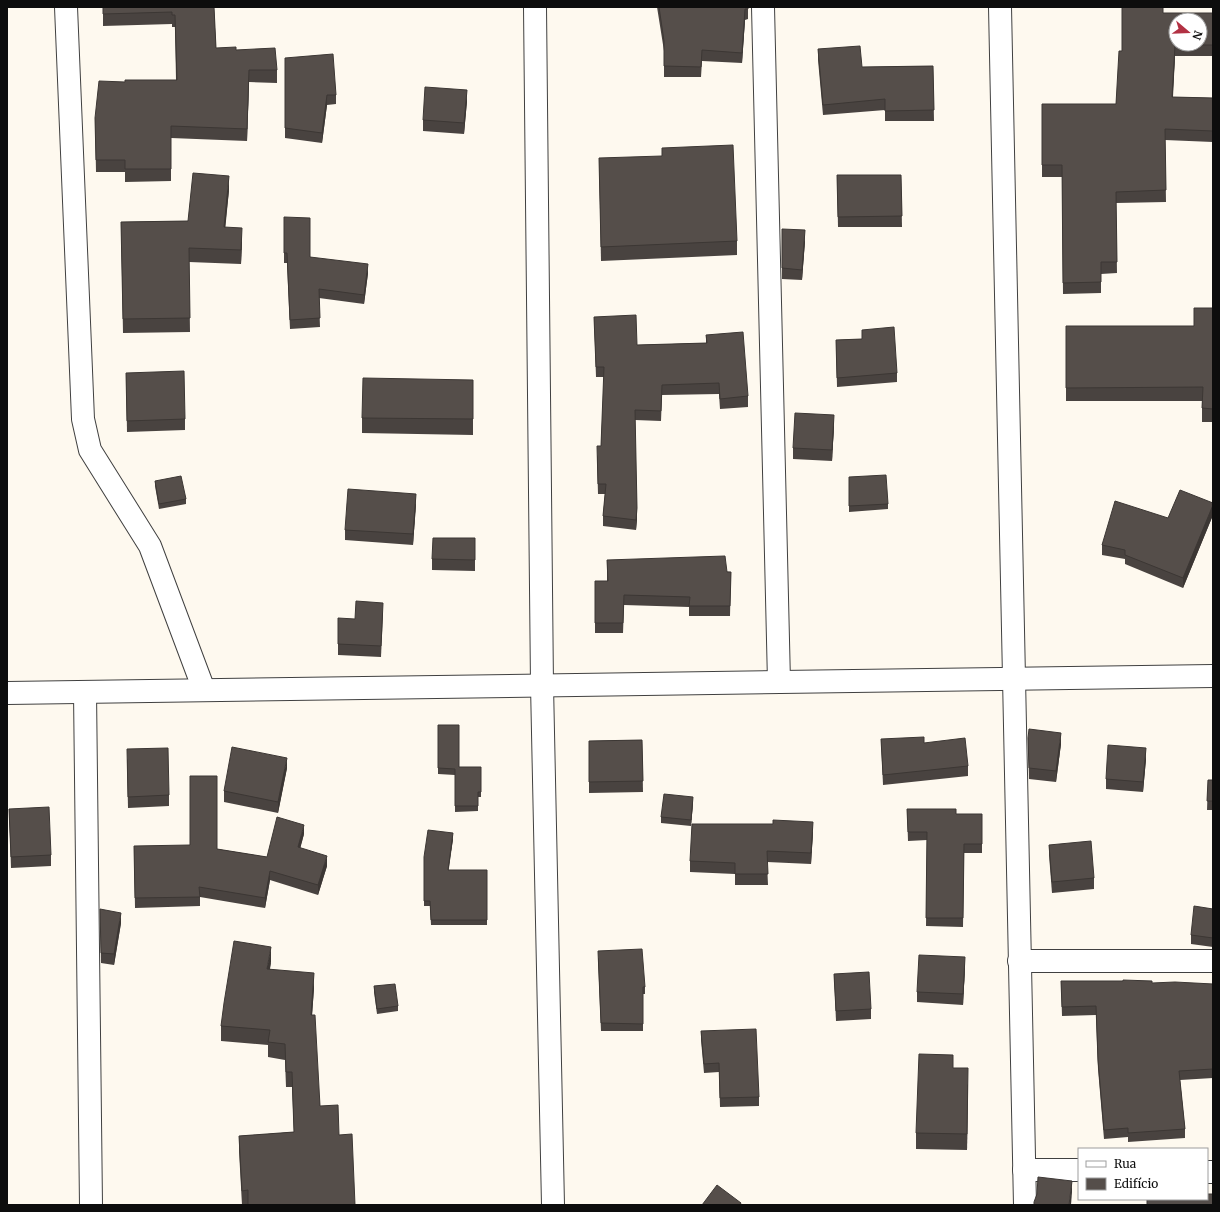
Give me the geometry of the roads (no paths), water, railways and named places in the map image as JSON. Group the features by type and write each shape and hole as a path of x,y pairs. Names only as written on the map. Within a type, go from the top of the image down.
{"street":[{"path":"66,7 83,419 90,450 150,546 204,690"},
{"path":"535,7 542,686 553,1205"},
{"path":"763,7 779,682"},
{"path":"1000,7 1025,1205"},
{"path":"7,693 1213,676"},
{"path":"85,692 91,1205"},
{"path":"1019,961 1213,961"},
{"path":"1024,1170 1078,1170"}]}
